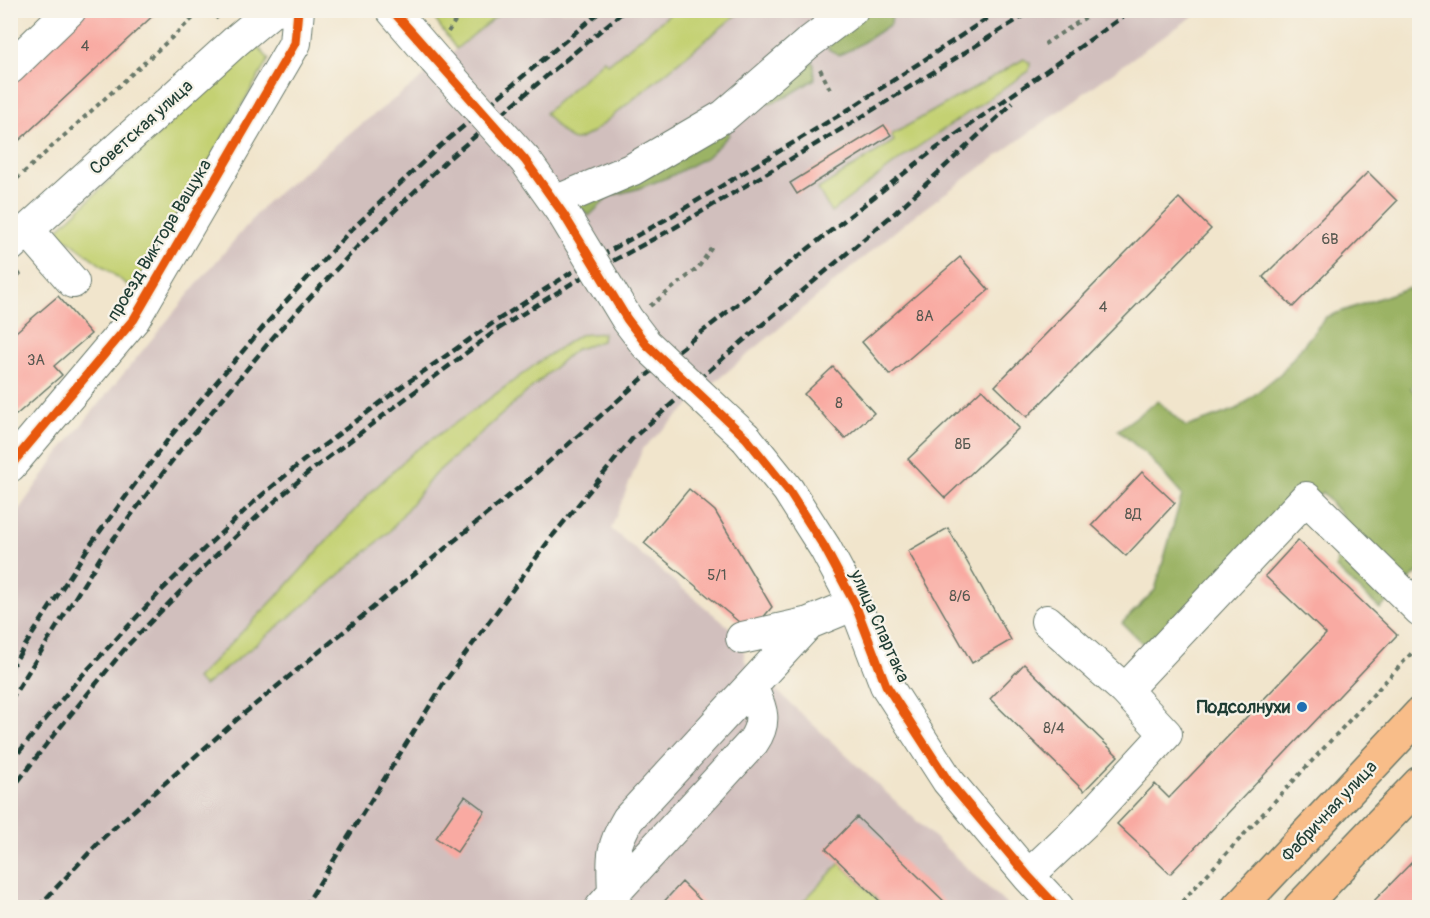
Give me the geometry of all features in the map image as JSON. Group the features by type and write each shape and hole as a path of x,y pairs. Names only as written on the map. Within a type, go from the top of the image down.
{"main road":[{"name":"Фабричная улица","path":"1238,908 1419,714"},
{"path":"1300,908 1419,783"}],"street":[{"path":"10,68 70,10"},
{"name":"Советская улица","path":"15,240 273,10"},
{"name":"проезд Виктора Ващука","path":"10,466 134,319 295,43 298,10"},
{"path":"392,10 440,47"},
{"path":"559,208 633,169 724,116 807,44 852,10"},
{"name":"улица Спартака","path":"440,47 559,208 627,319 646,344 746,438 788,490 825,548 855,604 886,685 948,781 1058,908"},
{"path":"15,240 73,282"},
{"path":"1125,690 1306,498 1419,610"},
{"path":"742,638 809,623 855,604"},
{"path":"1028,876 1084,823 1166,734 1125,690 1047,621"},
{"path":"607,900 753,742 760,728 762,711 751,686 809,623"}],"path":[{"path":"10,185 202,10"},
{"path":"440,47 462,10"},
{"path":"1047,45 1046,43 1097,10"},
{"path":"643,312 698,268 712,247"},
{"path":"1176,908 1419,644"}],"shaded area":[{"path":"503,11 1201,11 911,218 715,382 643,448 611,529 742,638 745,661 1009,907 11,908 11,521 61,450 266,203"}],"green space":[{"path":"887,10 892,13 891,24 839,55 828,49 832,36 862,11"},
{"path":"429,11 503,11 456,49"},
{"path":"674,11 741,11 593,132 575,140 563,133 545,113 604,60 608,64"},
{"path":"255,44 269,59 134,290 56,231"},
{"path":"809,55 814,65 815,79 788,96 769,104 764,95"},
{"path":"1024,59 1030,63 1029,71 906,155 831,212 818,189 894,141 891,135"},
{"path":"728,125 729,135 707,157 671,176 610,196 589,216 575,203"},
{"path":"1408,288 1420,303 1419,378 1411,388 1420,399 1419,571 1380,609 1336,568 1342,516 1322,492 1220,602 1143,644 1122,623 1155,590 1182,495 1149,457 1118,430 1158,401 1186,427 1237,409 1281,373 1326,317"},
{"path":"603,333 602,341 574,350 434,475 389,532 307,603 204,686 196,679 283,590 368,495 413,452 579,335"},
{"path":"840,863 887,908 797,908"}],"building":[{"path":"87,10 159,10 10,149 10,82"},
{"path":"884,125 891,135 797,194 790,183"},
{"path":"1368,172 1397,201 1293,307 1263,277"},
{"path":"1179,198 1211,229 1027,417 995,386"},
{"path":"960,257 989,290 890,375 862,342"},
{"path":"58,296 91,334 54,366 62,375 16,415 10,409 10,354 14,351 10,346 10,337"},
{"path":"833,367 874,413 845,439 804,394"},
{"path":"982,389 1019,428 945,498 908,459"},
{"path":"1142,472 1175,503 1126,556 1092,525"},
{"path":"689,489 715,511 772,607 751,632 644,543"},
{"path":"948,528 1011,640 972,663 908,551"},
{"path":"1298,540 1397,635 1170,874 1117,824 1155,784 1169,798 1326,634 1265,576"},
{"path":"1024,664 1118,756 1084,791 990,699"},
{"path":"465,796 485,811 457,852 436,838"},
{"path":"857,817 951,908 887,908 826,849"},
{"path":"1420,854 1420,908 1367,908 1416,858"},
{"path":"682,882 708,908 658,908"}],"railway":[{"path":"10,669 90,545 169,438 265,325 348,233 440,146 602,10"},
{"path":"10,701 105,550 181,449 275,335 358,246 447,160 625,10"},
{"path":"10,763 76,682 161,591 255,501 303,461 404,385 496,321 572,272 670,217 851,108 1000,10"},
{"path":"10,792 128,645 213,558 309,472 498,329 574,282 674,228 855,121 1033,10"},
{"path":"37,908 105,836 241,716 527,481 642,379 930,153 1132,10"},
{"path":"304,908 444,683 550,539 632,439 737,346 896,212 1013,103"}],"cycle path":[{"path":"10,466 134,319 295,43 298,10"},
{"path":"392,10 525,160 564,215 627,319 646,344 746,438 788,490 825,548 855,604 886,685 948,781 1058,908"}],"place":[{"name":"Подсолнухи","path":"1302,707"}]}
